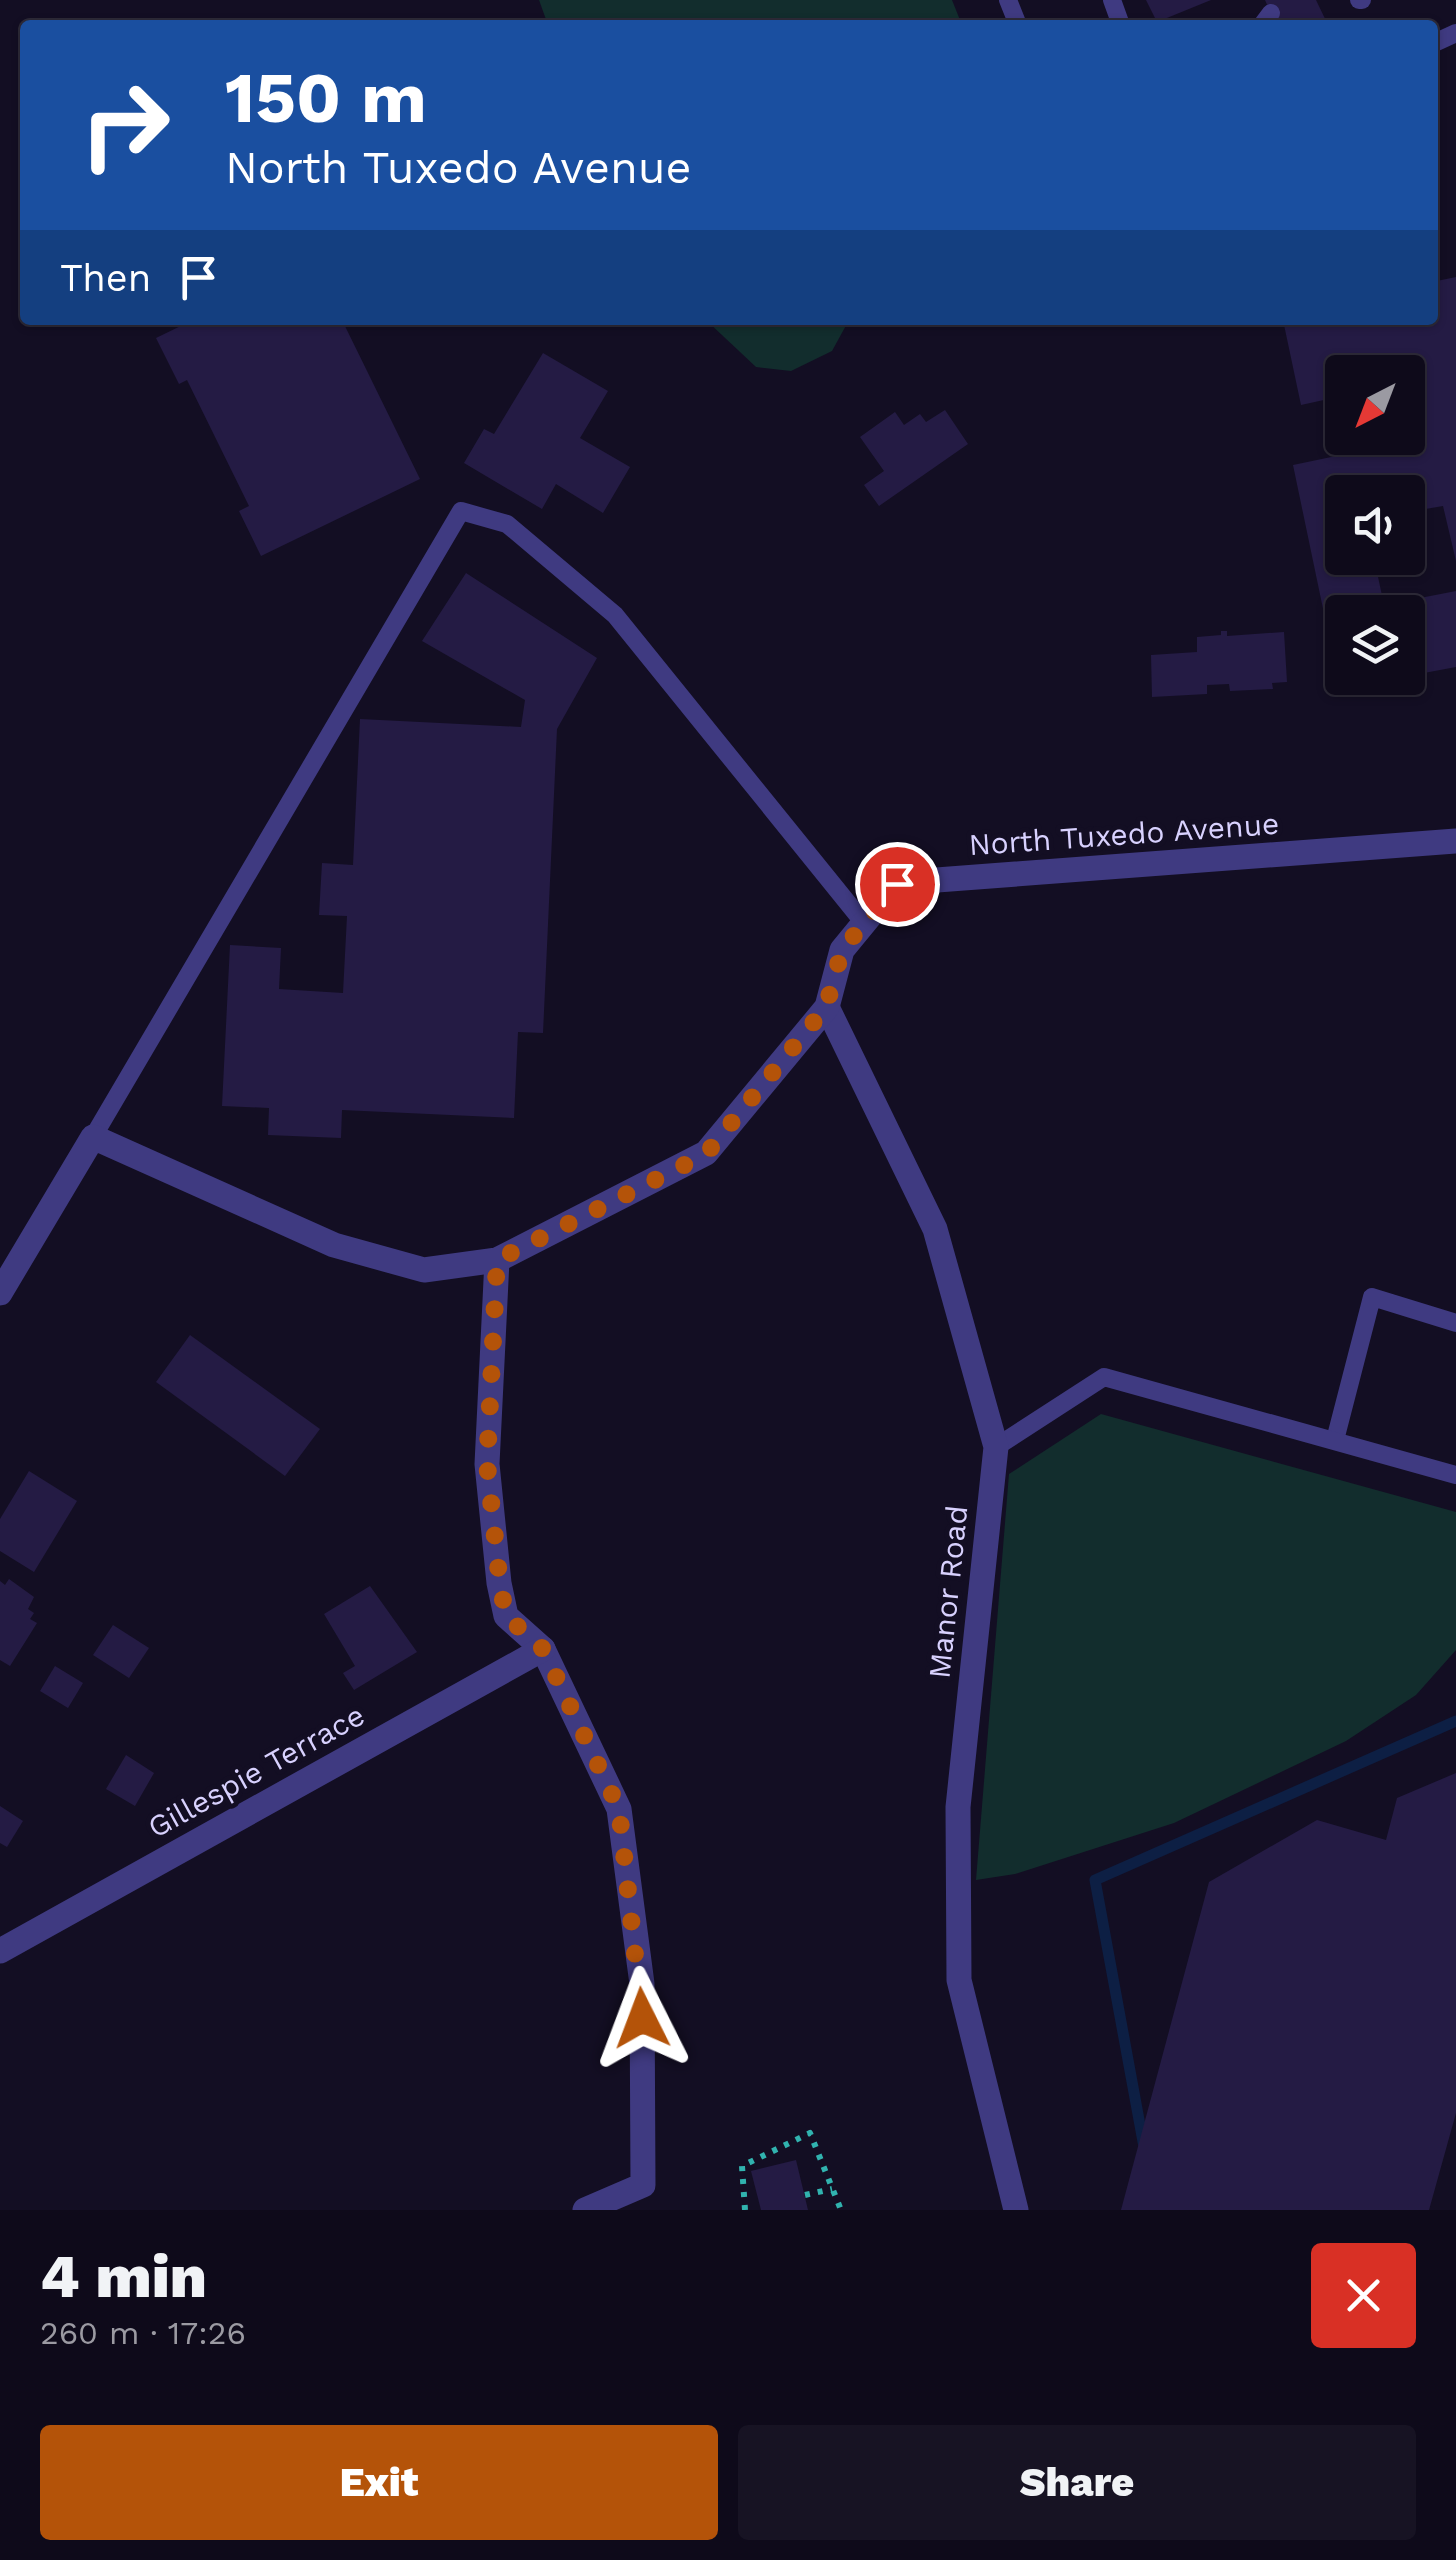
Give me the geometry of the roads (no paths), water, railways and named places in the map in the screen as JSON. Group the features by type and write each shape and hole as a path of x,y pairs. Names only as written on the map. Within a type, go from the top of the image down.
{"street":[{"name":"North Tuxedo Avenue","path":"93,1137 334,1245 424,1270 497,1260 706,1154 826,1007 842,950 897,884 1456,841"},
{"name":"Manor Road","path":"826,1007 935,1229 996,1447 958,1807 959,1980 1016,2210"},
{"path":"0,1293 93,1137"},
{"path":"497,1260 487,1464 506,1616 543,1649 619,1809 642,1984 643,2186 584,2210"},
{"name":"Gillespie Terrace","path":"0,1951 543,1649"}],"lane":[{"path":"93,1137 461,511 507,524 615,615 864,923"},
{"path":"1335,1440 1372,1296 1456,1323"},
{"path":"996,1447 1104,1376 1456,1475"}],"waterway":[{"path":"1144,2147 1095,1880 1456,1721"}]}
